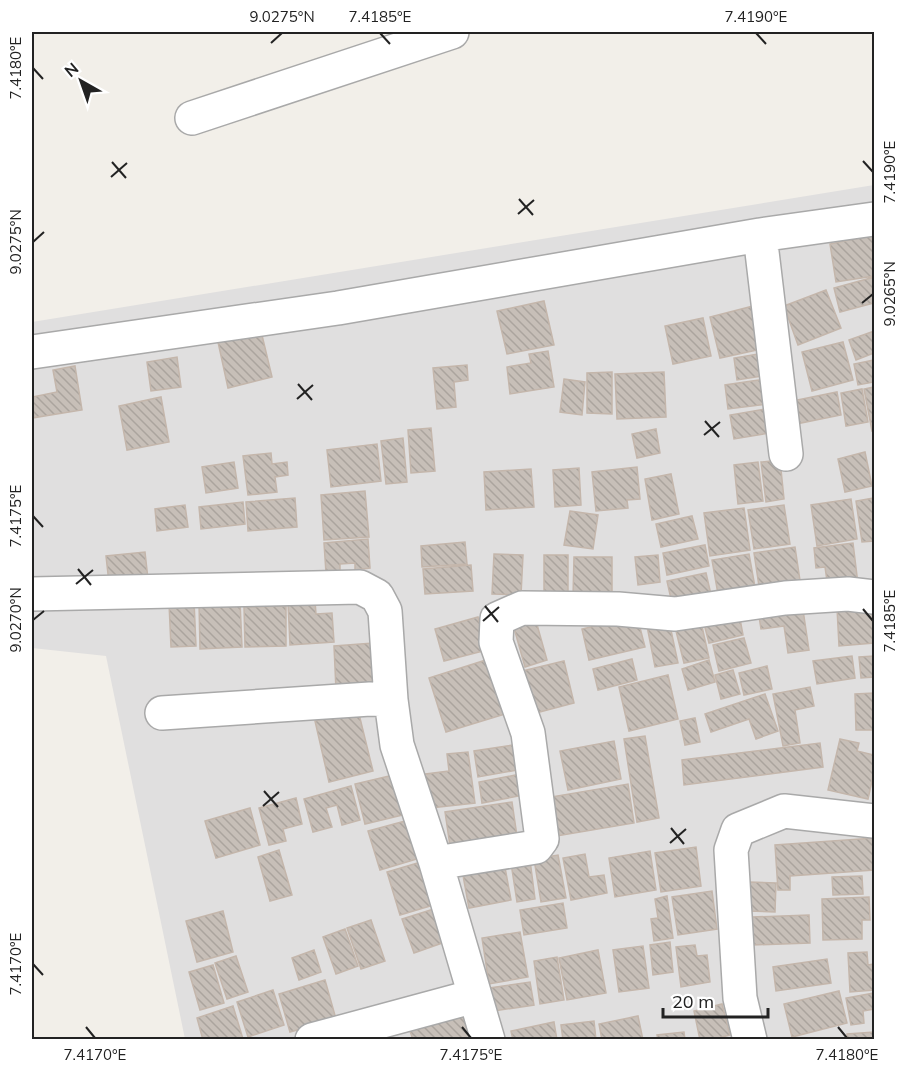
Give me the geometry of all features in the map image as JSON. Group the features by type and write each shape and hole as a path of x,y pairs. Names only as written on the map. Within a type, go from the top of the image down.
{"street":[{"path":"192,118 452,32"},
{"path":"32,352 338,308 760,235 874,219"},
{"path":"760,235 786,454"},
{"path":"32,594 360,587 377,596 385,611 391,700 397,745 436,863 488,1040"},
{"path":"436,863 536,847 542,839 528,733 496,642 497,619 522,609 618,609 675,614 785,598 848,594 874,597"},
{"path":"162,713 370,699 391,700"},
{"path":"750,1040 740,998 731,850 738,830 784,811 874,821"},
{"path":"312,1040 475,996"}],"shaded area":[{"path":"874,185 874,1039 185,1039 106,656 32,648 32,322"}],"building":[{"path":"874,235 874,276 836,282 830,244"},
{"path":"874,277 874,303 840,312 834,288"},
{"path":"826,290 841,328 798,345 784,306"},
{"path":"544,301 554,345 507,354 497,311"},
{"path":"757,305 766,348 720,358 710,317"},
{"path":"703,318 711,356 673,364 665,326"},
{"path":"261,331 272,377 228,388 218,342"},
{"path":"874,331 874,353 856,360 849,340"},
{"path":"843,342 853,380 812,391 802,352"},
{"path":"548,351 554,387 510,394 507,367 531,363 529,354"},
{"path":"764,353 768,375 737,380 734,358"},
{"path":"177,357 181,387 151,391 147,362"},
{"path":"874,360 874,382 858,385 854,364"},
{"path":"467,365 468,380 454,382 456,407 437,409 433,368"},
{"path":"75,366 82,410 32,418 32,397 57,392 53,370"},
{"path":"612,372 612,414 587,413 587,373"},
{"path":"664,372 666,417 617,419 615,374"},
{"path":"564,379 585,382 582,415 560,412"},
{"path":"765,379 768,404 728,409 725,385"},
{"path":"874,387 874,430 872,431 864,389"},
{"path":"862,389 868,422 846,426 841,393"},
{"path":"837,392 841,415 796,424 792,401"},
{"path":"161,397 169,442 127,450 119,406"},
{"path":"766,409 770,433 734,439 730,415"},
{"path":"431,428 435,471 411,473 408,430"},
{"path":"656,429 660,453 637,458 632,434"},
{"path":"403,438 407,482 386,484 381,441"},
{"path":"377,444 381,481 331,487 327,450"},
{"path":"865,452 872,486 845,492 838,459"},
{"path":"271,453 272,464 287,462 288,475 275,477 277,492 248,495 243,456"},
{"path":"780,460 784,499 766,502 761,462"},
{"path":"234,462 238,488 206,493 202,467"},
{"path":"758,462 763,501 738,504 734,465"},
{"path":"637,467 640,499 627,500 628,508 596,511 592,472"},
{"path":"579,468 581,505 555,507 553,470"},
{"path":"531,469 534,507 486,510 484,472"},
{"path":"671,474 679,514 652,520 645,479"},
{"path":"365,491 369,537 324,540 321,495"},
{"path":"295,498 297,527 248,531 246,502"},
{"path":"874,498 874,541 862,542 856,501"},
{"path":"851,499 857,539 817,546 811,505"},
{"path":"243,502 245,524 201,529 199,507"},
{"path":"185,505 188,527 157,531 155,509"},
{"path":"784,505 790,544 754,549 748,510"},
{"path":"744,508 750,550 710,556 704,513"},
{"path":"570,511 598,515 593,549 564,545"},
{"path":"692,516 698,539 661,547 656,524"},
{"path":"368,539 370,568 355,570 355,563 340,564 340,572 326,573 324,543"},
{"path":"465,542 467,564 422,567 421,546"},
{"path":"853,543 858,584 828,588 825,567 816,568 814,548"},
{"path":"705,545 709,566 667,575 663,553"},
{"path":"795,547 801,587 760,593 754,553"},
{"path":"145,552 148,579 109,583 106,556"},
{"path":"494,554 523,555 521,595 492,594"},
{"path":"749,554 755,587 718,594 712,560"},
{"path":"544,555 568,555 568,597 544,597"},
{"path":"658,555 660,582 638,585 635,557"},
{"path":"574,557 612,557 612,598 573,597"},
{"path":"471,565 473,591 425,594 423,569"},
{"path":"706,573 712,599 673,608 667,581"},
{"path":"194,601 196,646 171,647 169,603"},
{"path":"240,601 242,647 200,649 199,603"},
{"path":"315,601 316,614 332,613 334,642 290,645 288,603"},
{"path":"802,603 809,650 788,653 784,626 761,629 758,610"},
{"path":"874,605 874,643 839,646 837,608"},
{"path":"286,606 286,646 245,647 244,607"},
{"path":"738,608 743,635 709,643 702,616"},
{"path":"699,613 709,658 684,663 673,619"},
{"path":"637,616 645,647 589,660 582,629"},
{"path":"478,617 487,650 444,661 435,629"},
{"path":"536,621 547,660 525,667 514,628"},
{"path":"669,621 678,663 655,667 647,626"},
{"path":"744,638 751,663 719,671 713,645"},
{"path":"373,643 375,687 336,690 334,646"},
{"path":"852,656 855,678 817,684 813,661"},
{"path":"874,656 874,677 861,678 859,657"},
{"path":"632,659 637,680 598,690 593,669"},
{"path":"486,660 518,710 446,732 429,678"},
{"path":"709,660 715,682 688,690 682,669"},
{"path":"564,661 574,703 532,714 522,671"},
{"path":"767,666 772,689 744,695 739,673"},
{"path":"733,670 740,694 721,699 715,675"},
{"path":"668,675 678,719 629,731 619,687"},
{"path":"810,687 814,706 795,710 800,743 783,746 773,694"},
{"path":"874,693 874,730 856,730 855,694"},
{"path":"765,694 778,731 756,739 749,719 711,732 705,714"},
{"path":"358,710 373,771 329,782 315,721"},
{"path":"695,718 700,742 685,745 680,721"},
{"path":"645,736 659,818 637,822 624,739"},
{"path":"840,739 859,743 857,751 874,755 874,772 868,799 828,790"},
{"path":"614,741 621,779 568,790 560,751"},
{"path":"820,743 823,767 684,785 682,760"},
{"path":"519,744 523,769 478,777 474,751"},
{"path":"468,752 475,803 422,809 418,775 449,771 447,754"},
{"path":"398,774 407,814 365,824 355,784"},
{"path":"521,774 524,795 482,803 479,782"},
{"path":"628,784 634,823 551,837 545,798"},
{"path":"351,786 360,820 342,825 337,805 326,808 332,827 313,832 304,799"},
{"path":"296,798 302,824 283,829 286,841 269,845 259,808"},
{"path":"512,802 517,836 450,846 445,812"},
{"path":"250,808 260,845 216,858 205,821"},
{"path":"409,820 420,858 380,870 368,831"},
{"path":"874,838 874,870 790,876 790,890 778,890 775,845"},
{"path":"696,847 701,886 661,892 655,853"},
{"path":"279,850 292,895 270,901 258,857"},
{"path":"650,851 656,890 615,897 609,858"},
{"path":"585,854 589,877 604,875 607,893 571,900 563,858"},
{"path":"558,855 566,898 541,902 534,859"},
{"path":"431,859 437,904 400,915 387,872"},
{"path":"530,860 535,899 517,902 511,863"},
{"path":"504,862 511,900 469,908 462,870"},
{"path":"862,876 863,894 833,895 832,877"},
{"path":"749,882 776,883 775,912 748,911"},
{"path":"712,891 717,929 678,935 672,897"},
{"path":"667,896 673,938 654,941 651,919 658,918 655,899"},
{"path":"869,897 870,920 862,920 862,939 823,940 822,899"},
{"path":"563,903 567,928 524,935 520,910"},
{"path":"437,908 448,941 414,953 402,919"},
{"path":"223,911 233,952 197,962 186,921"},
{"path":"809,915 810,943 753,945 752,917"},
{"path":"371,920 385,961 361,969 347,928"},
{"path":"345,929 358,966 336,974 323,937"},
{"path":"520,932 528,977 489,984 482,938"},
{"path":"670,942 673,972 653,975 650,945"},
{"path":"695,945 697,956 707,955 710,982 681,987 676,947"},
{"path":"643,946 649,988 619,992 613,950"},
{"path":"314,950 321,972 299,980 292,958"},
{"path":"598,950 606,993 567,1000 559,958"},
{"path":"867,952 868,965 874,964 874,990 850,992 848,953"},
{"path":"236,956 248,992 227,999 215,963"},
{"path":"557,957 564,1000 540,1004 534,961"},
{"path":"827,959 831,983 776,991 773,967"},
{"path":"213,965 224,1003 200,1010 189,972"},
{"path":"325,980 336,1019 290,1032 279,994"},
{"path":"530,982 534,1005 494,1011 490,988"},
{"path":"273,990 284,1025 248,1037 237,1002"},
{"path":"839,991 847,1023 792,1037 784,1004"},
{"path":"874,993 874,1009 863,1011 864,1023 851,1025 846,998"},
{"path":"722,1004 730,1035 711,1040 700,1040 694,1011"},
{"path":"233,1006 243,1039 203,1040 197,1018"},
{"path":"465,1014 472,1040 413,1040 410,1031"},
{"path":"638,1016 643,1040 602,1040 599,1024"},
{"path":"594,1021 596,1040 563,1040 561,1025"},
{"path":"554,1022 557,1040 513,1040 511,1031"},
{"path":"684,1032 685,1040 658,1040 657,1035"},
{"path":"874,1032 874,1040 847,1040 847,1034"}]}
